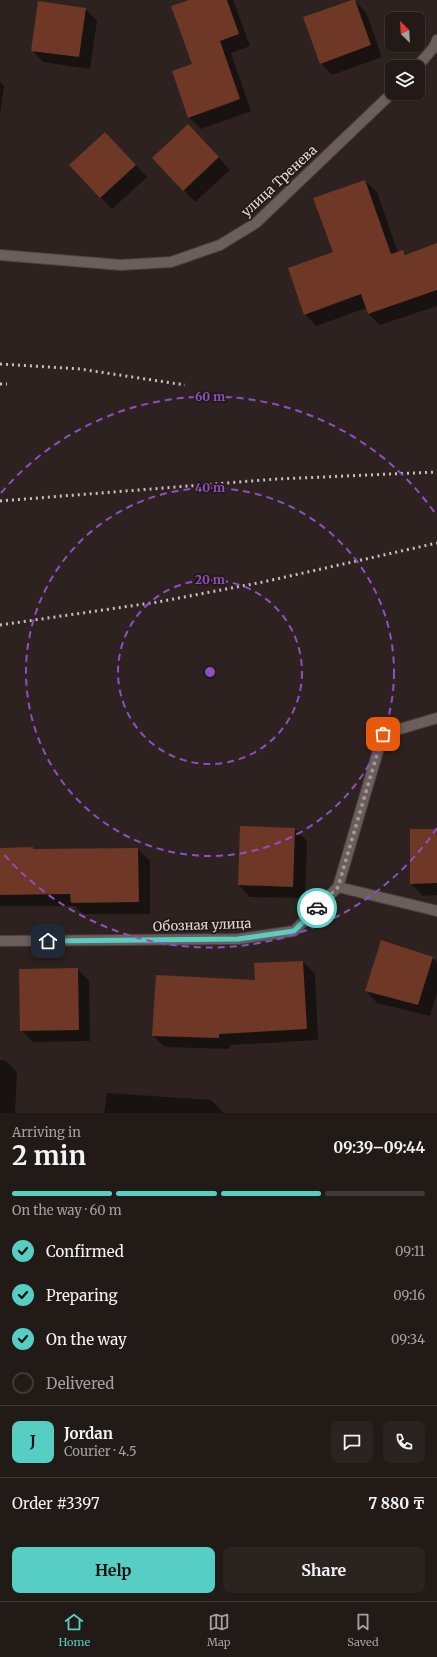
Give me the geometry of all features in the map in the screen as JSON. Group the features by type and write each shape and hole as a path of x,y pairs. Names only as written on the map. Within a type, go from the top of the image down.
{"street":[{"path":"423,60 434,47 437,40"},
{"name":"улица Тренева","path":"0,255 121,265 171,262 220,245 256,223 385,100"},
{"name":"Обозная улица","path":"0,941 238,939 294,931 338,887 383,734 437,718"},
{"path":"338,887 437,911"}],"building":[{"path":"189,0 227,0 239,34 220,41 240,99 188,118 172,71 192,64 171,6"},
{"path":"355,0 371,45 320,64 303,17"},
{"path":"38,1 86,8 79,57 31,51"},
{"path":"188,124 219,157 183,191 152,158"},
{"path":"105,132 136,165 100,198 69,165"},
{"path":"365,180 391,254 403,250 405,255 437,243 437,290 368,314 361,294 304,315 288,268 333,252 313,198"},
{"path":"240,826 295,828 293,887 238,885"},
{"path":"410,829 437,829 437,883 410,884"},
{"path":"33,847 33,849 138,848 139,902 71,903 70,894 0,895 0,848"},
{"path":"381,940 433,957 418,1005 365,991"},
{"path":"303,961 307,1029 219,1034 219,1038 152,1036 156,975 255,980 254,963"},
{"path":"78,968 79,1030 20,1031 19,969"}],"railway":[{"path":"0,364 80,369 185,385"},
{"path":"0,384 7,384"},
{"path":"0,501 277,479 437,472"},
{"path":"0,625 158,602 263,582 437,543"}],"way so far":[{"path":"317,908 338,887 383,734"}],"route":[{"path":"48,941 238,939 294,931 317,908"}]}
